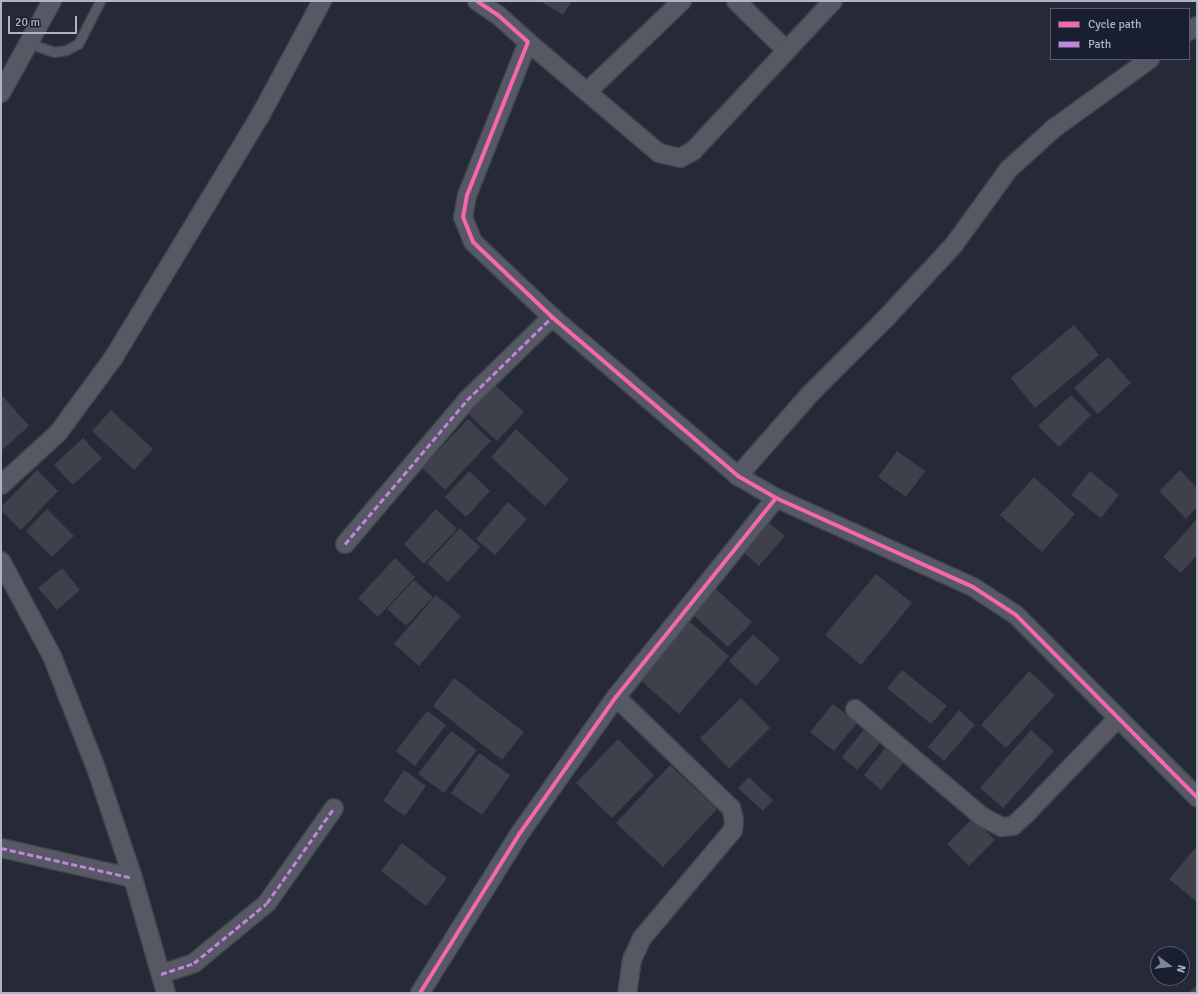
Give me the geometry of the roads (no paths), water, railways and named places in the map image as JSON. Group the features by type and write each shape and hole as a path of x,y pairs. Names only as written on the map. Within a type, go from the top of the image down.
{"street":[{"path":"1,93 26,43 52,1"},
{"path":"1,485 58,433 114,357 260,116 322,1"},
{"path":"477,1 498,15 659,153 680,158 693,151 833,1"},
{"path":"587,92 682,1"},
{"path":"736,1 786,50"},
{"path":"528,42 467,195 463,218 473,242 552,317 738,476 776,498 973,587 1016,615 1197,797"},
{"path":"738,476 810,393 886,318 953,246 1009,169 1053,129 1149,60"},
{"path":"345,544 467,400 552,317"},
{"path":"420,993 520,833 616,697 776,498"},
{"path":"1,561 52,656 97,771 133,878 166,993"},
{"path":"616,697 731,808 734,819 733,830 642,938 632,958 627,993"},
{"path":"855,709 981,816 1002,827 1013,826 1025,815 1118,718"},
{"path":"161,974 194,963 267,903 334,808"},
{"path":"1,848 133,878"}],"lane":[{"path":"26,43 54,52 66,50 78,44 100,1"}]}
